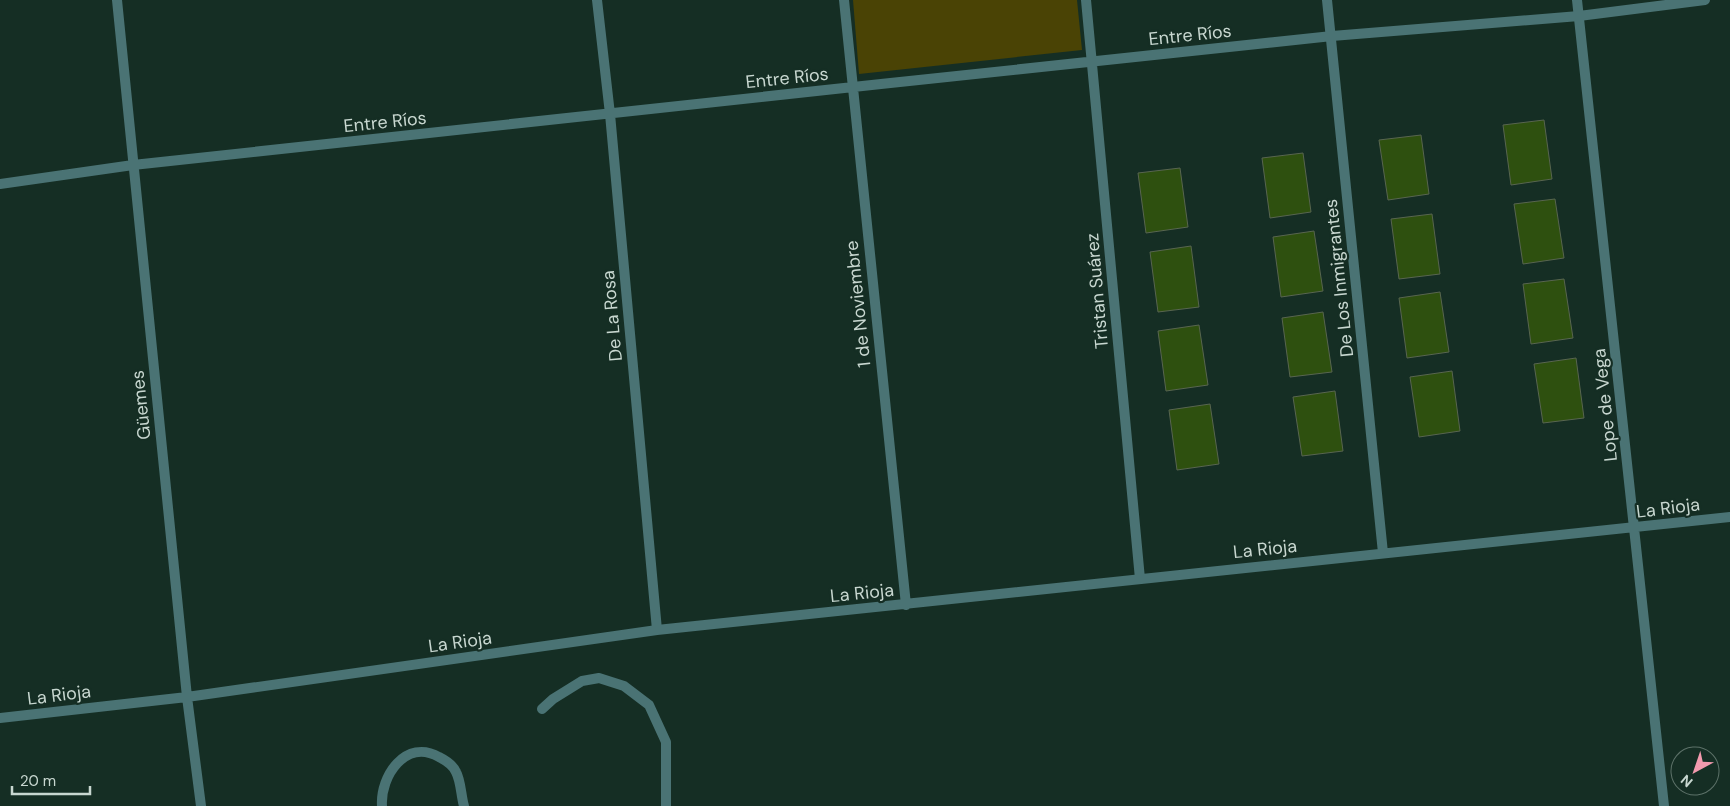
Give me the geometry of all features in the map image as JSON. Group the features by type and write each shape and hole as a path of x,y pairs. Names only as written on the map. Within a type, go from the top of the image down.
{"street":[{"name":"Güemes","path":"117,0 187,697 201,806"},
{"name":"De La Rosa","path":"596,0 610,114 657,630"},
{"name":"1 de Noviembre","path":"844,0 851,87 906,605"},
{"name":"Tristan Suárez","path":"1086,0 1140,579"},
{"name":"De Los Inmigrantes","path":"1328,0 1383,553"},
{"name":"Lope de Vega","path":"1577,0 1664,806"},
{"name":"Entre Ríos","path":"0,184 133,165 851,87 1332,36 1579,16 1705,0"},
{"name":"La Rioja","path":"0,718 187,697 657,630 1383,553 1634,529 1730,517"},
{"path":"542,709 553,699 582,681 599,678 624,686 649,705 666,742 666,806"},
{"path":"382,806 383,789 391,769 411,753 422,751 432,753 446,761 456,772 464,806"}],"shaded area":[{"path":"853,0 1077,0 1082,50 859,74"}],"building":[{"path":"1544,120 1552,179 1511,185 1503,125"},
{"path":"1421,135 1429,194 1388,200 1379,140"},
{"path":"1303,153 1311,212 1270,218 1262,158"},
{"path":"1180,168 1188,227 1146,233 1138,173"},
{"path":"1555,199 1564,258 1523,264 1514,204"},
{"path":"1432,214 1440,274 1399,279 1391,219"},
{"path":"1314,231 1323,291 1281,297 1273,237"},
{"path":"1191,246 1199,307 1158,312 1150,252"},
{"path":"1564,279 1573,338 1531,344 1523,284"},
{"path":"1440,292 1449,352 1407,358 1399,298"},
{"path":"1323,312 1332,372 1290,377 1282,318"},
{"path":"1199,325 1208,385 1166,391 1158,331"},
{"path":"1576,358 1584,418 1543,423 1534,364"},
{"path":"1452,371 1460,431 1419,437 1410,377"},
{"path":"1335,391 1343,451 1302,456 1293,397"},
{"path":"1210,404 1219,464 1177,470 1169,410"}]}
